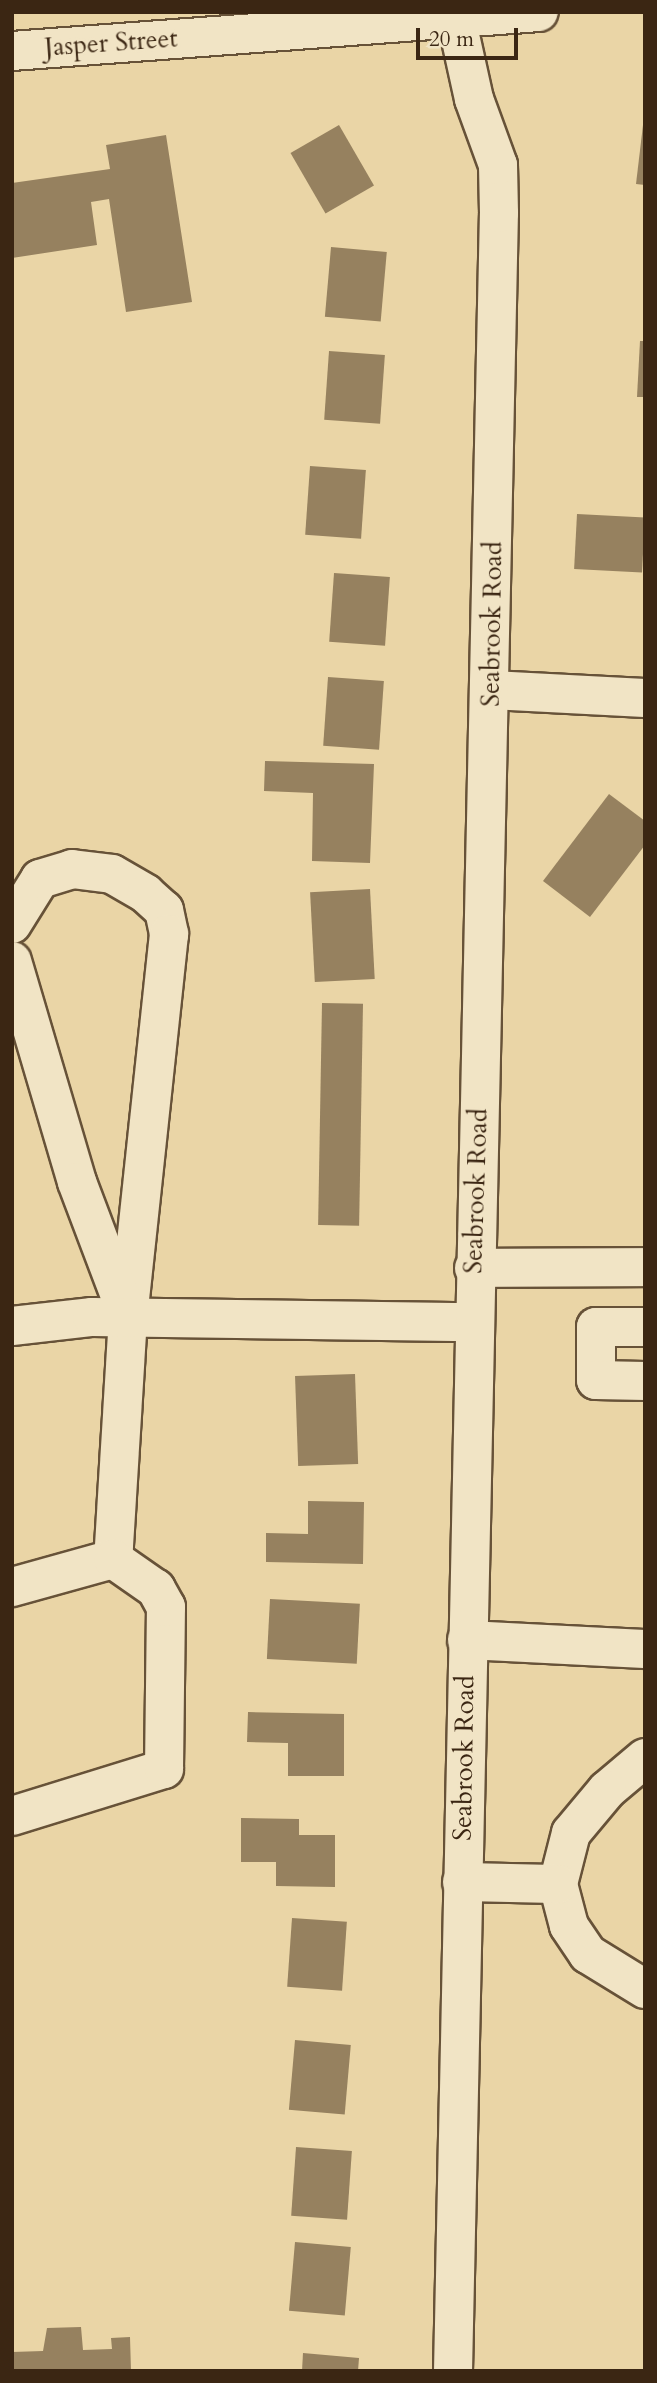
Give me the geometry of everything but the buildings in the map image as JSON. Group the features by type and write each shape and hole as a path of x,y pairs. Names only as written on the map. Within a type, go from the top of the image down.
{"street":[{"name":"Jasper Street","path":"12,51 210,24 539,12"},
{"name":"Seabrook Road","path":"453,2371 472,1322 491,690 498,165 474,99 456,17"},
{"path":"491,690 645,698"},
{"path":"12,924 40,879 72,869 112,874 164,910 169,934 128,1317 113,1559"},
{"path":"12,961 76,1182 128,1317"},
{"path":"474,1268 645,1267"},
{"path":"12,1326 32,1319 128,1317 472,1322"},
{"path":"645,1327 596,1327 596,1380 645,1381"},
{"path":"12,1587 113,1559"},
{"path":"12,1816 164,1769 166,1607 156,1589 113,1559"},
{"path":"467,1640 645,1648"},
{"path":"645,1758 607,1790 571,1833 558,1884 569,1926 588,1954 645,1989"},
{"path":"462,1882 558,1884"}]}
